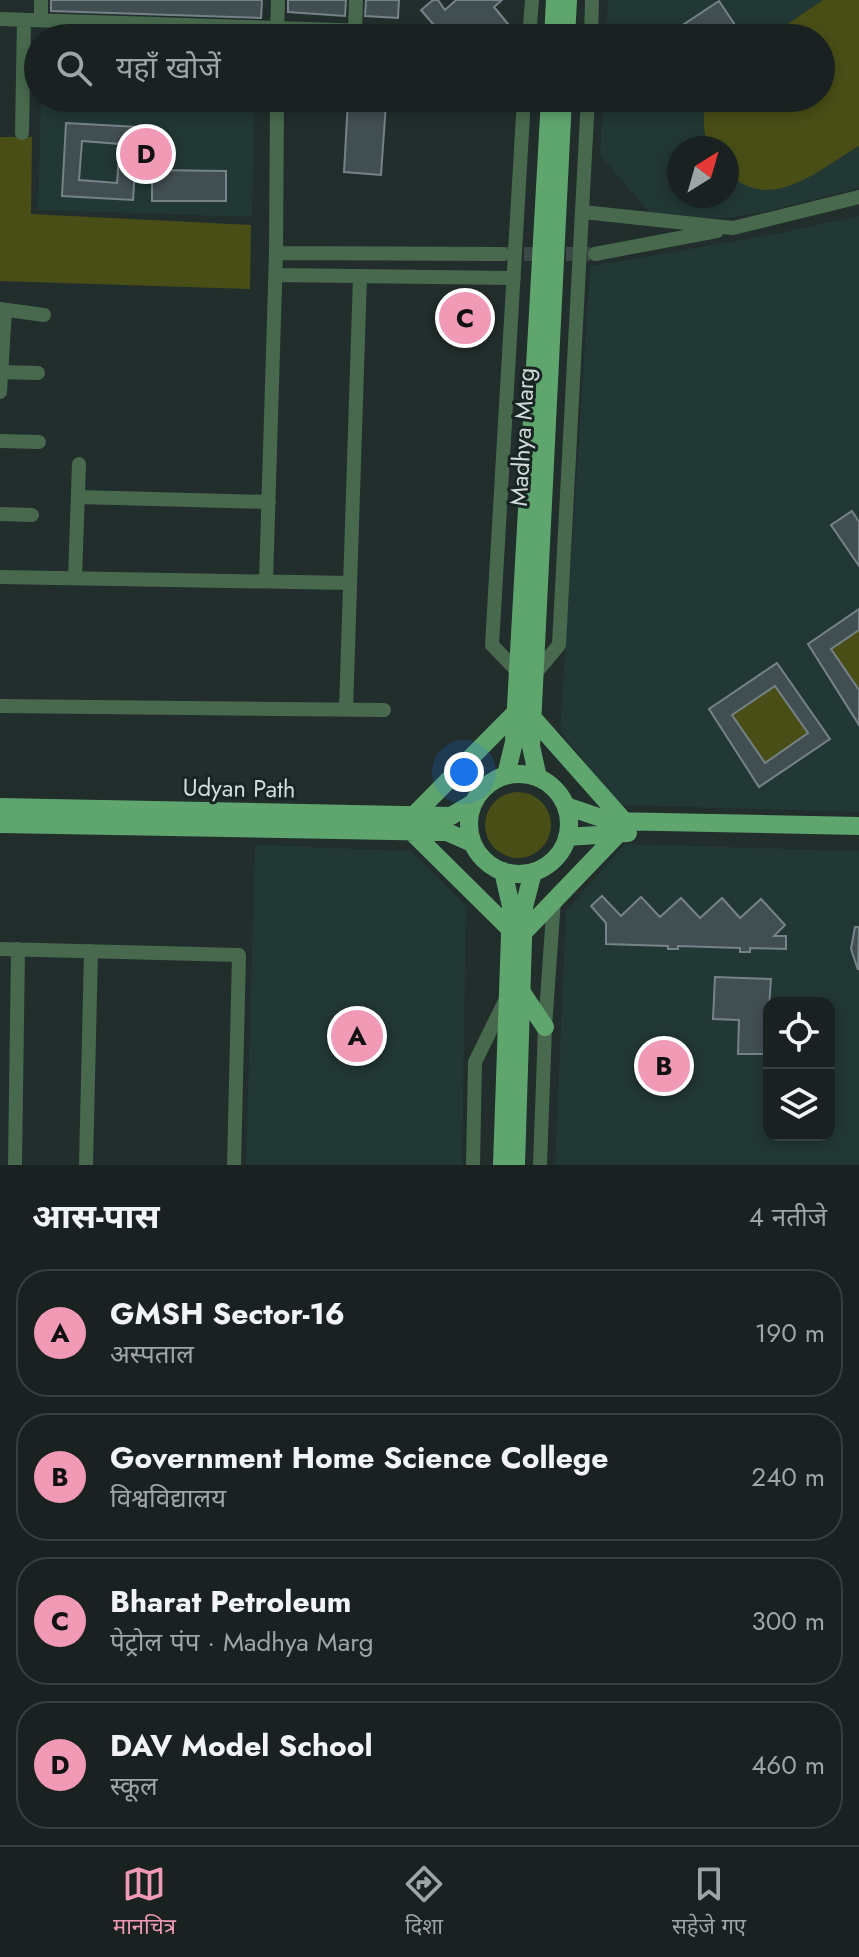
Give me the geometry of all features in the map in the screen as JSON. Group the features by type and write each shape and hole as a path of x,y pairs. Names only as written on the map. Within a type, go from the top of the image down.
{"main road":[{"path":"554,24 555,0"},
{"path":"567,24 568,0"},
{"name":"Madhya Marg","path":"538,778 524,715 549,112"},
{"name":"Madhya Marg","path":"526,673 562,112"},
{"path":"516,931 413,823 524,715 621,827"},
{"name":"Madhya Marg","path":"506,775 524,715"},
{"path":"526,774 538,778 553,787 566,806 567,837 562,851 552,862 533,872 512,874 503,871 486,861 472,843 470,813 473,803 492,781 506,775 526,774"},
{"name":"Udyan Path","path":"0,824 413,823 451,816 473,803"},
{"path":"566,806 621,827 859,836"},
{"name":"Udyan Path","path":"0,807 413,823 472,843"},
{"path":"567,837 621,827 859,826"},
{"path":"516,931 554,900 621,827"},
{"path":"502,1165 516,931 503,871"},
{"path":"516,931 533,872"},
{"path":"514,994 545,1027"},
{"path":"514,994 516,1165"}],"street":[{"path":"41,0 41,20"},
{"path":"277,24 278,0"},
{"path":"355,24 356,0"},
{"path":"530,24 532,0"},
{"path":"591,24 592,0"},
{"path":"0,19 114,24"},
{"path":"24,20 25,24"},
{"path":"22,133 25,112"},
{"path":"266,581 276,275 277,112"},
{"path":"523,112 492,645 526,673 559,645 587,112"},
{"path":"595,254 733,228 859,197"},
{"path":"583,212 733,228"},
{"path":"276,253 502,254"},
{"path":"276,275 514,278"},
{"path":"346,710 360,276"},
{"path":"0,392 3,310 44,315"},
{"path":"1,372 38,373"},
{"path":"0,441 39,442"},
{"path":"75,578 79,464"},
{"path":"78,497 269,502"},
{"path":"0,514 32,515"},
{"path":"0,577 350,583"},
{"path":"0,706 384,710"},
{"path":"540,1165 554,900"},
{"path":"0,949 239,955 234,1165"},
{"path":"15,1165 18,949"},
{"path":"86,1165 91,951"},
{"path":"473,1165 475,1062 514,994"}],"shaded area":[{"path":"608,0 859,0 859,188 759,213 725,218 652,215 600,155 602,112 835,112 835,24 607,24"},
{"path":"41,112 255,112 252,217 38,210"},
{"path":"859,216 859,812 619,805 560,731 590,266 766,236"},
{"path":"625,844 859,851 859,1165 555,1165 566,911"},
{"path":"255,845 411,851 466,906 462,1165 246,1165"}],"green space":[{"path":"823,0 859,0 859,146 794,184 777,189 760,189 743,184 739,181 739,136 705,136 705,112 835,112 835,24 788,24"},
{"path":"0,137 32,137 31,214 251,225 250,289 0,281"},
{"path":"859,630 859,690 831,649"},
{"path":"775,686 808,733 765,763 733,715"},
{"path":"518,792 531,794 541,802 549,812 549,838 541,848 531,856 518,858 505,856 495,848 487,838 485,825 487,812 495,802 505,794"}],"building":[{"path":"51,0 262,0 261,18 51,11"},
{"path":"288,0 346,0 345,16 288,12"},
{"path":"366,0 399,0 398,18 365,16"},
{"path":"433,0 438,0 445,10 456,0 502,0 494,7 508,24 433,24 421,10"},
{"path":"719,1 734,24 684,24"},
{"path":"347,112 385,112 381,175 344,172"},
{"path":"66,123 138,127 133,200 62,196","holes":["82,141 120,144 117,183 79,180"]},
{"path":"152,170 226,171 226,201 152,201"},
{"path":"453,310 477,310 477,325 453,326"},
{"path":"852,511 859,522 859,566 831,525"},
{"path":"859,609 859,630 831,649 859,690 859,725 808,644"},
{"path":"777,663 830,739 759,787 709,709","holes":["775,686 808,733 765,763 732,715"]},
{"path":"602,896 621,916 641,897 660,917 681,898 700,918 722,898 740,918 761,899 785,925 774,936 786,936 786,949 750,948 750,952 740,952 740,948 678,946 678,949 668,949 668,946 606,944 606,923 591,906"},
{"path":"855,927 859,927 858,970 851,949"},
{"path":"715,977 771,979 770,997 763,997 763,1054 738,1054 739,1020 713,1019"}],"tunnel":[{"path":"503,254 590,254"}],"place":[{"name":"DAV Model School","path":"146,154"},
{"name":"Bharat Petroleum","path":"465,318"},
{"name":"GMSH Sector-16","path":"357,1036"},
{"name":"Government Home Science College","path":"664,1066"}]}
